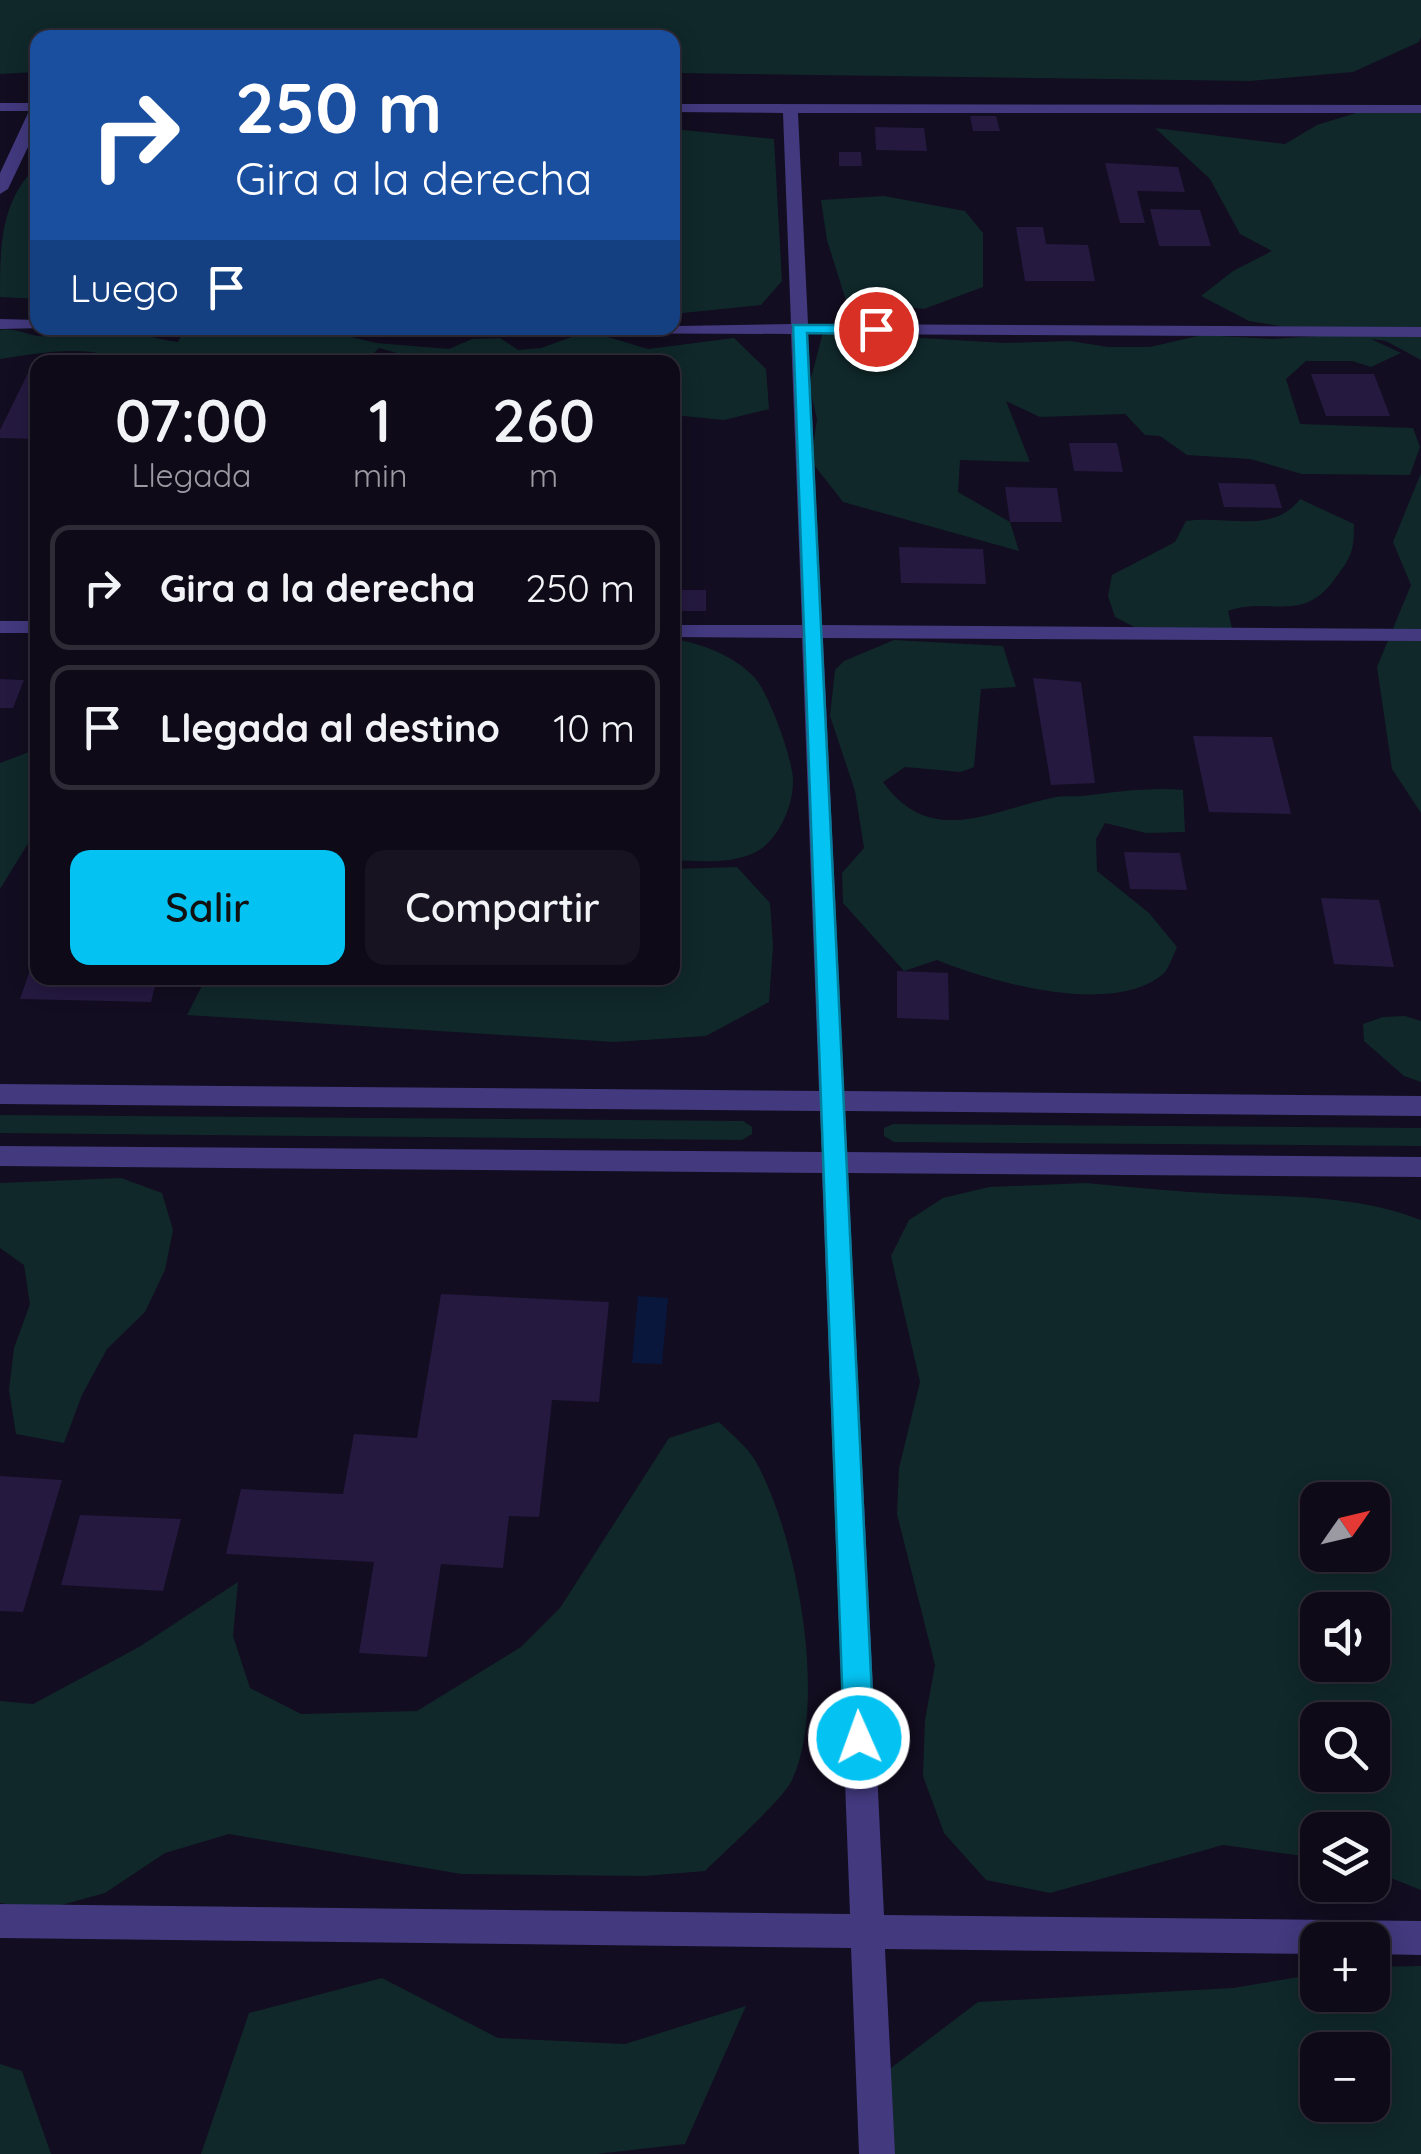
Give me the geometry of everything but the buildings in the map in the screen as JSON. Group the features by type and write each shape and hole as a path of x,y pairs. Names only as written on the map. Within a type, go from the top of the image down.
{"street":[{"path":"0,107 30,108"},
{"path":"680,108 1421,109"},
{"path":"790,108 877,2154"},
{"path":"0,189 30,125"},
{"path":"0,324 30,324"},
{"path":"680,328 1421,332"},
{"path":"0,626 30,627"},
{"path":"680,631 1421,635"},
{"path":"0,1094 1421,1106"},
{"path":"0,1156 1421,1168"},
{"path":"0,1922 1421,1938"}],"green space":[{"path":"0,0 1421,0 1419,42 1353,72 1250,81 680,73 680,30 30,30 30,72 0,74"},
{"path":"1421,109 1421,360 1386,341 1371,339 1401,353 1371,367 1352,361 1306,361 1286,379 1300,424 1413,428 1420,447 1410,475 1302,474 1250,459 1187,455 1160,436 1145,435 1125,414 1040,417 1006,401 1030,462 960,460 958,492 1010,522 1019,551 843,502 811,461 817,419 809,386 823,332 1004,343 1070,341 1108,347 1150,347 1202,335 1272,339 1335,335 1249,321 1201,296 1233,271 1272,251 1240,234 1210,179 1155,128 1285,144 1317,125 1356,113"},
{"path":"680,130 774,139 782,281 761,305 680,313"},
{"path":"30,174 30,299 0,297 5,226"},
{"path":"884,196 965,211 983,233 983,287 924,309 868,302 847,304 827,240 821,200"},
{"path":"0,330 44,336 146,335 178,342 182,335 343,335 376,343 449,349 472,339 500,338 518,350 541,348 577,335 601,335 648,349 734,338 766,369 769,409 724,420 680,416 680,355 404,355 379,348 372,355 107,355 80,351 0,359"},
{"path":"1421,473 1421,813 1392,769 1377,667 1411,585 1393,542"},
{"path":"1300,499 1354,524 1348,560 1322,593 1310,601 1228,611 1232,628 1209,638 1138,629 1115,617 1108,596 1112,575 1175,542 1186,521 1262,520 1289,510"},
{"path":"894,640 1003,646 1016,687 981,689 974,767 961,772 905,767 883,782 901,802 921,814 962,820 1056,797 1183,790 1185,832 1146,833 1105,823 1096,839 1097,871 1149,913 1177,947 1163,974 1141,987 1083,994 988,978 937,960 904,971 843,903 842,873 864,848 855,791 830,716 835,670 844,661"},
{"path":"680,641 717,652 755,678 779,726 793,779 782,824 768,843 740,858 680,860"},
{"path":"30,752 30,840 0,889 0,763"},
{"path":"737,867 770,903 773,946 769,1002 706,1036 614,1042 187,1015 202,985 680,985 680,869"},
{"path":"1405,1016 1421,1021 1421,1082 1404,1076 1364,1041 1363,1024 1383,1017"},
{"path":"0,1115 743,1121 752,1127 752,1134 742,1140 0,1133"},
{"path":"893,1124 1421,1128 1421,1146 894,1142 884,1136 884,1128"},
{"path":"121,1178 162,1193 173,1230 165,1270 145,1312 107,1349 82,1395 64,1443 16,1434 9,1390 14,1348 30,1304 24,1265 0,1248 0,1183"},
{"path":"1086,1183 1324,1199 1373,1206 1421,1220 1421,1890 1390,1878 1390,1812 1300,1812 1300,1856 1223,1845 1050,1893 986,1880 944,1833 923,1776 925,1720 935,1665 897,1514 899,1468 920,1382 891,1256 909,1220 943,1198 989,1187"},
{"path":"719,1422 756,1462 784,1532 803,1620 807,1710 802,1749 791,1782 705,1871 644,1876 461,1874 229,1834 165,1853 105,1893 43,1910 0,1903 0,1701 33,1704 139,1647 238,1582 233,1636 250,1688 301,1714 417,1711 521,1647 560,1608 669,1438"},
{"path":"1421,1966 1421,2154 887,2154 883,2074 978,2002 1233,1988 1300,1977 1300,2012 1390,2012 1390,1967"},
{"path":"382,1978 498,2038 625,2044 746,2006 685,2144 596,2154 201,2154 249,2013"},
{"path":"0,2064 22,2071 51,2154 0,2154"}],"water":[{"path":"638,1296 668,1298 662,1364 632,1363"}],"route":[{"path":"859,1738 799,329 876,329"}]}
